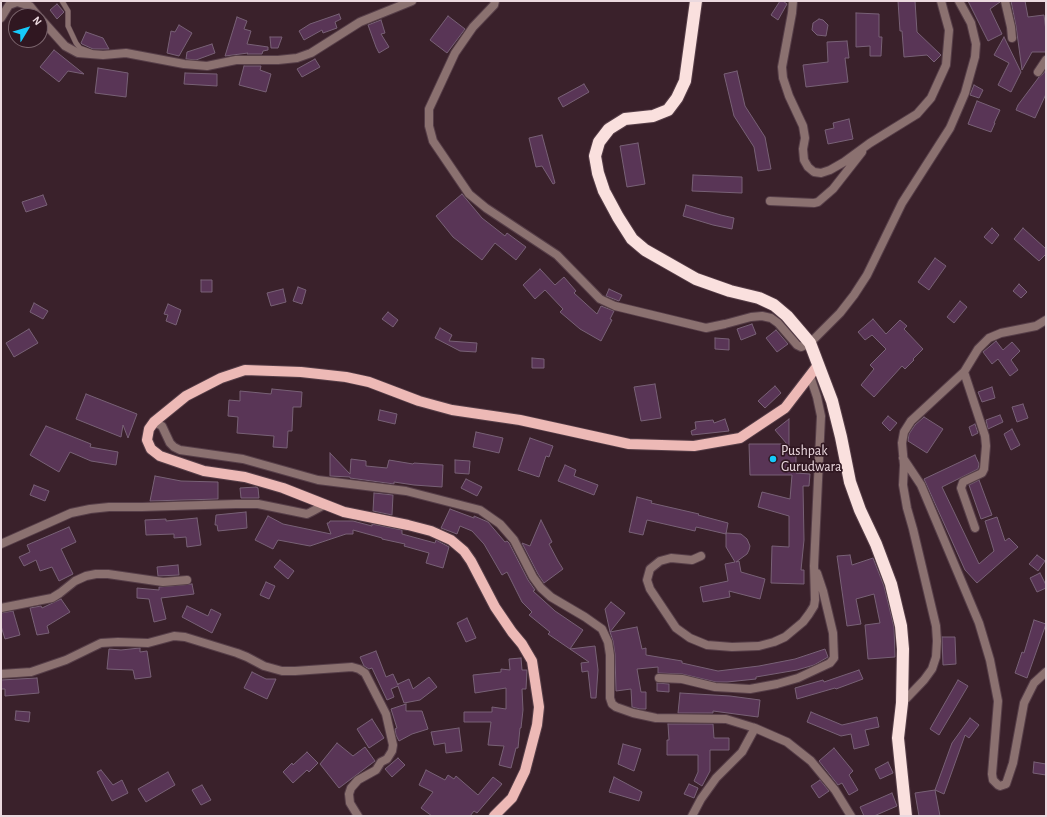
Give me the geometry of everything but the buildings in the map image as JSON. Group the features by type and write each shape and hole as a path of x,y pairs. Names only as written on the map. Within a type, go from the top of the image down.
{"highway":[{"path":"696,1 685,80 677,98 668,110 653,116 626,119 609,129 599,142 595,156 598,172 604,190 618,217 632,239 645,250 696,279 774,304 788,316 810,343 834,408 850,482 891,584 901,626 903,649 902,703 898,738 906,816"}],"main road":[{"path":"494,816 512,798 525,771 537,725 539,707 532,661 522,644 494,607 464,551 451,540 431,531 344,512 270,484 239,476 204,471 160,456 151,450 147,440 149,429 154,422 186,396 220,378 245,370 301,372 346,377 369,382 418,400 452,410 520,420 629,444 694,446 740,438 785,408 818,365"}],"street":[{"path":"48,27 69,49 78,53 103,56 126,53 184,64 207,66 236,60 278,60 297,58 311,53 360,22 412,1"},
{"path":"495,1 494,5 473,27 455,53 429,109 429,126 433,141 469,194 486,208 557,255 600,299 615,306 706,328 751,317 762,316 771,318 778,323 797,345 801,347 810,343 840,313 859,288 867,276 902,203 950,128 965,92 975,57 976,44 971,24 959,1"},
{"path":"793,1 782,67 783,78 789,96 803,126 805,138 804,160 808,167 814,172 826,172 844,162 870,143 917,114 931,98 946,65 947,58 949,30 941,1"},
{"path":"1005,1 1012,38"},
{"path":"1,18 9,5 17,2 30,6 32,8"},
{"path":"1038,72 1046,60"},
{"path":"770,201 814,203 821,200 833,189 870,143"},
{"path":"902,703 924,680 932,669 936,657 937,641 936,626 928,587 907,508 903,486 902,443 904,432 911,421 964,372 978,349 989,338 1001,333 1036,326 1046,320"},
{"path":"964,372 986,446 984,469 982,473 963,482 961,488 975,528"},
{"path":"701,556 692,560 671,558 660,561 650,569 647,580 650,589 676,628 690,638 707,645 732,648 759,646 785,637 804,622 814,606 814,566 821,416 810,376"},
{"path":"154,422 162,426 170,443 180,450 243,459 318,480 406,491 480,510 500,524 514,540 534,578 551,598 585,617 602,629 608,642 610,655 610,698 612,704 627,711 656,718 726,720 755,728 787,742 811,762 834,790 851,816"},
{"path":"903,458 921,485 979,623 990,660 998,701 992,774 996,783 1000,786 1007,782 1013,763 1024,703 1034,683 1046,672"},
{"path":"1,544 71,513 90,509 109,507 258,504 307,514 324,505"},
{"path":"659,678 682,680 716,687 750,689 798,678 830,663 834,658 833,633 823,591 814,566"},
{"path":"1,608 52,598 75,581 86,576 96,574 108,574 163,582 188,580"},
{"path":"1,674 31,672 66,660 102,643 148,643 174,636 185,637 236,653 264,666 282,671 352,667 359,669 365,674 386,714 393,745 392,751 387,759 381,762 376,770 358,780 351,788 349,794 350,803 358,816"},
{"path":"692,816 701,799 716,778 742,752 755,728"}],"lane":[{"path":"62,1 68,11 68,26 76,43 80,48 103,56"}],"place":[{"name":"Pushpak Gurudwara","path":"773,459"}]}
